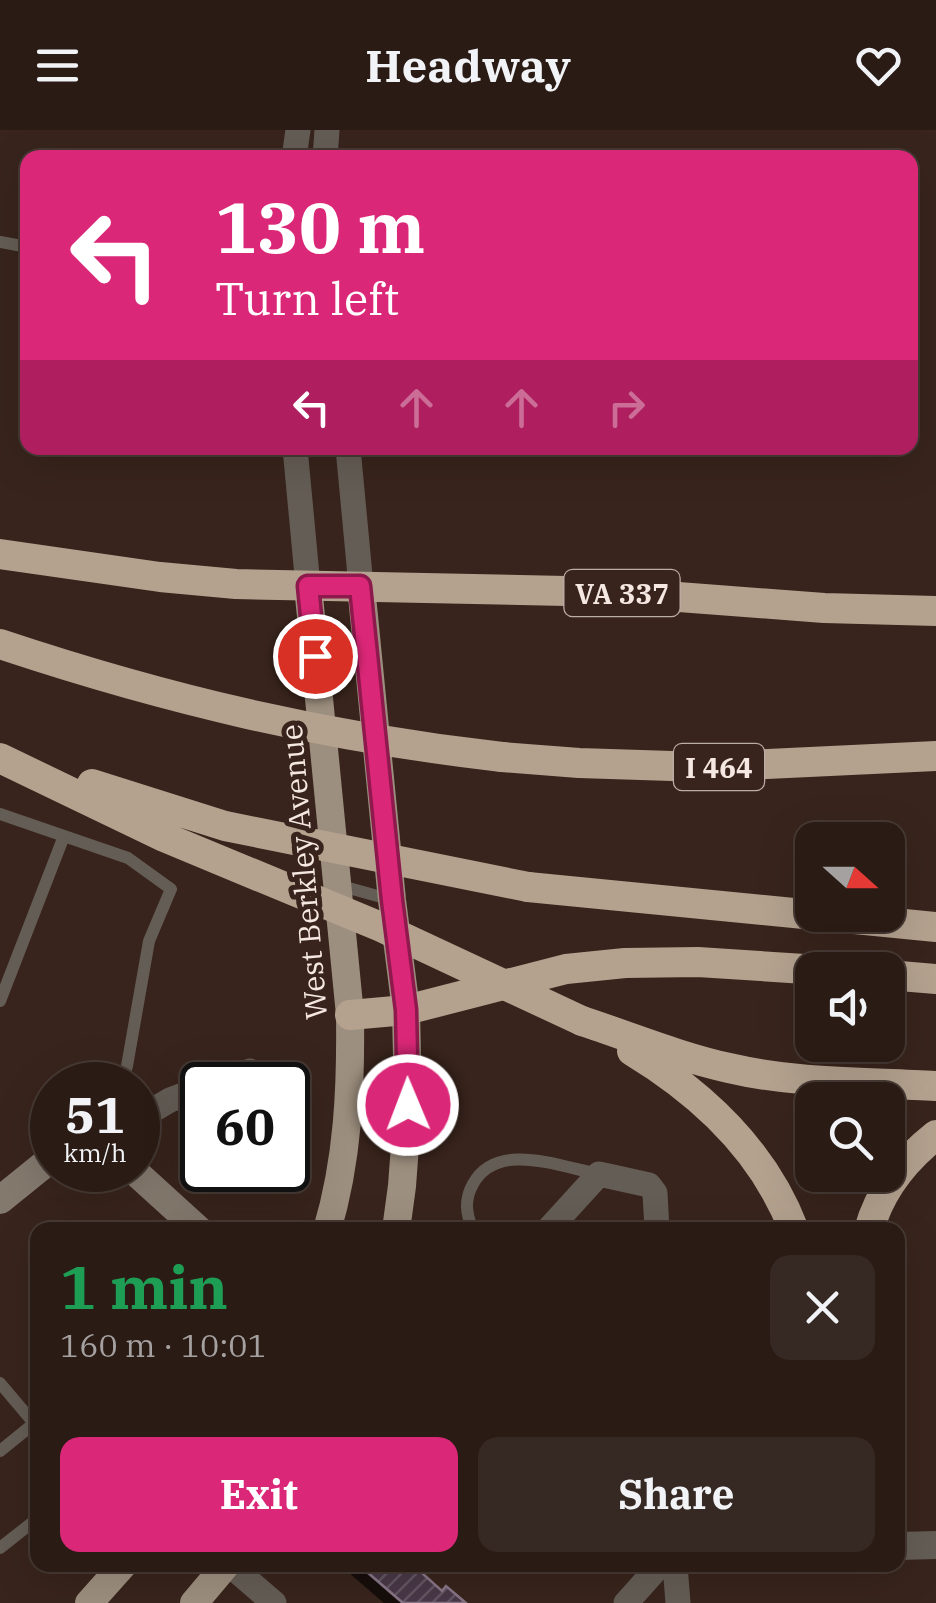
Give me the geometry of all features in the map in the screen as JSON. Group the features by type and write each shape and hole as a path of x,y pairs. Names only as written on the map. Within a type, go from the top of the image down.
{"highway":[{"path":"0,554 160,577 308,586"},
{"name":"VA 337","path":"308,586 613,592 824,608 936,611"},
{"name":"I 464","path":"0,644 174,698 260,719 412,746 502,757 703,767 936,756"},
{"path":"0,755 225,826 528,887 936,927"},
{"path":"0,755 164,837 381,927 582,1021 730,1069 797,1079 936,1086"},
{"path":"350,1015 406,1010 566,969 698,962 795,968"},
{"path":"905,977 936,979"},
{"path":"582,1021 668,1073 736,1132 766,1174 791,1222"},
{"path":"872,1222 890,1182 914,1152 936,1136"}],"main road":[{"name":"West Berkley Avenue","path":"308,586 350,1015 348,1117 329,1222"},
{"path":"360,586 406,1010 408,1105 397,1222"},
{"path":"0,1200 30,1176"},
{"path":"158,1192 191,1222"},
{"path":"89,1603 116,1572"},
{"path":"194,1603 222,1572"}],"street":[{"name":"West Berkley Avenue","path":"296,455 308,586"},
{"path":"349,455 360,586"},
{"path":"555,1222 598,1174 649,1185 655,1192 657,1222"},
{"path":"905,1546 936,1545"},
{"path":"236,1572 274,1603"},
{"path":"626,1603 654,1572"},
{"path":"676,1572 678,1603"}],"lane":[{"path":"0,814 128,858 171,889 148,941 128,1062"},
{"path":"0,1000 64,836"},
{"path":"338,884 392,900"},
{"path":"470,1222 466,1203 470,1191 481,1172 499,1161 514,1158 598,1174"},
{"path":"0,1383 30,1417"},
{"path":"0,1451 30,1428"},
{"path":"0,1548 30,1524"}],"building":[{"path":"367,1572 421,1572 442,1591 446,1586 466,1603 403,1603"}],"route":[{"path":"315,656 308,586 360,586 406,1010 408,1105"}]}
